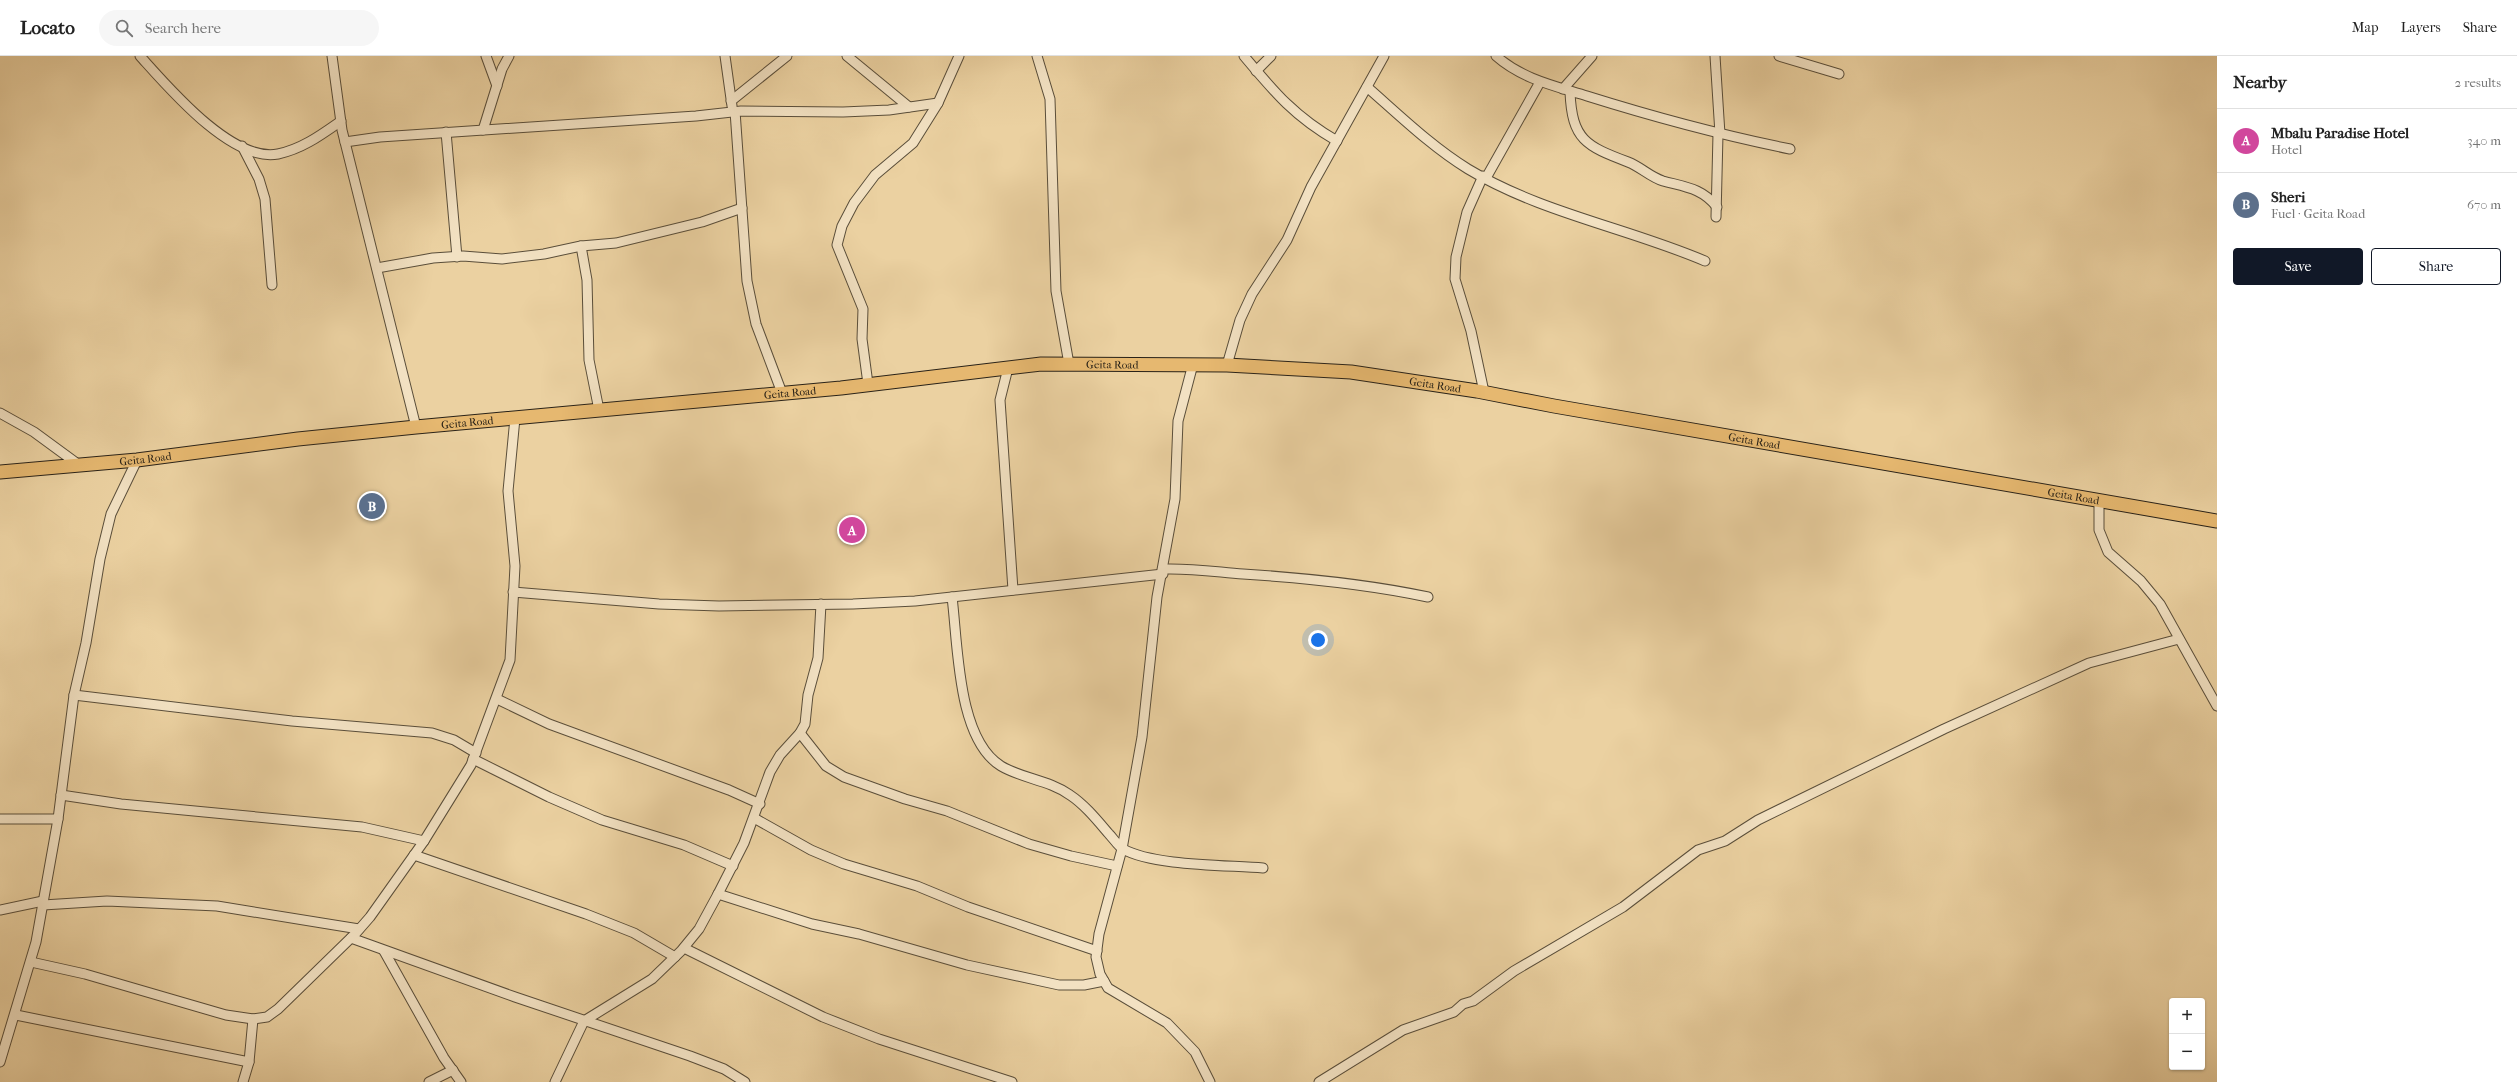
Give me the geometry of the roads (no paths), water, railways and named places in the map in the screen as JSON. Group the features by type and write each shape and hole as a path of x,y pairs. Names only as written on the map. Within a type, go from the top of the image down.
{"highway":[{"name":"Geita Road","path":"0,472 137,460 298,439 782,393 1041,364 1193,364 1351,372 1484,392 2217,521"}],"street":[{"path":"140,56 182,104 228,139 252,151 277,154 307,144 341,121"},
{"path":"332,56 345,142 416,427"},
{"path":"486,56 497,86"},
{"path":"483,130 497,86 509,56"},
{"path":"725,56 734,112 747,281 756,324 782,393"},
{"path":"732,101 787,56"},
{"path":"847,56 909,107"},
{"path":"868,384 862,339 863,309 840,258 837,246 842,226 854,203 875,175 913,143 938,103 959,56"},
{"path":"1037,56 1050,99 1056,291 1069,364"},
{"path":"1244,56 1293,112 1312,127 1337,141"},
{"path":"1256,71 1272,56"},
{"path":"1227,365 1240,320 1252,294 1287,240 1311,187 1384,56"},
{"path":"1496,56 1505,64 1540,82 1566,91 1623,109 1719,134 1790,149"},
{"path":"1566,91 1592,56"},
{"path":"1715,56 1719,134 1716,217"},
{"path":"1779,56 1839,74"},
{"path":"1484,392 1471,331 1455,279 1456,257 1467,212 1485,177 1540,82"},
{"path":"1367,87 1447,154 1485,177 1537,203 1669,245 1705,261"},
{"path":"1566,91 1576,131 1582,139 1616,159 1638,167 1653,177 1696,190 1709,197 1717,207"},
{"path":"345,142 446,132 734,112 843,112 909,107 938,103"},
{"path":"446,132 457,257"},
{"path":"242,146 259,179 265,199 272,285"},
{"path":"377,268 433,258 502,258 544,254 580,246 616,242 667,232 742,208"},
{"path":"580,246 587,280 589,360 599,410"},
{"path":"1193,364 1178,421 1175,499 1163,572 1157,597 1142,737 1122,849 1099,934 1097,951 1100,974 1108,988 1167,1024 1195,1052 1210,1082"},
{"path":"1008,368 1000,400 1013,590"},
{"path":"0,413 34,432 78,465"},
{"path":"31,962 85,974 226,1015 253,1019 267,1017 278,1009 352,938 424,841 474,756 497,699 510,660 515,566 508,491 515,418"},
{"path":"0,1062 16,1015 31,962 43,903 58,819 74,695 111,514 137,460"},
{"path":"2099,500 2100,530 2108,552 2145,587 2160,604 2217,706"},
{"path":"513,592 659,604 719,606 861,604 952,597 1193,569 1378,586 1428,597"},
{"path":"952,597 964,701 973,732 985,753 1001,766 1024,777 1049,782 1071,795 1122,849 1170,862 1263,868"},
{"path":"555,1082 584,1021 652,978 684,948 699,929 733,866 760,804 770,772 780,755 800,733 805,724 808,695 818,658 821,604"},
{"path":"1319,1082 1403,1030 1454,1012 1463,1004 1473,1001 1514,971 1623,907 1698,850 1725,841 1758,820 1944,729 2089,663 2179,639"},
{"path":"74,695 292,721 432,733 454,740 474,756 549,797 602,820 684,845 733,866"},
{"path":"497,699 548,724 730,790 760,804"},
{"path":"800,733 826,766 844,777 905,799 947,810 1029,844 1071,856 1117,866"},
{"path":"61,795 121,804 362,827 424,841"},
{"path":"754,818 811,850 844,864 917,886 968,907 1097,951"},
{"path":"0,820 58,819"},
{"path":"414,855 593,916 634,933 675,957"},
{"path":"718,894 812,924 859,934 966,964 1059,985 1084,985 1104,980"},
{"path":"0,910 43,903 107,901 217,906 360,929"},
{"path":"352,938 384,951 584,1021 690,1056 724,1070 745,1082"},
{"path":"684,948 837,1022 1012,1082"},
{"path":"384,951 420,1016 461,1082"},
{"path":"16,1015 249,1062"},
{"path":"244,1082 249,1062 253,1019"},
{"path":"429,1082 453,1070"}],"place":[{"name":"Sheri","path":"372,506"},
{"name":"Mbalu Paradise Hotel","path":"852,530"}]}
